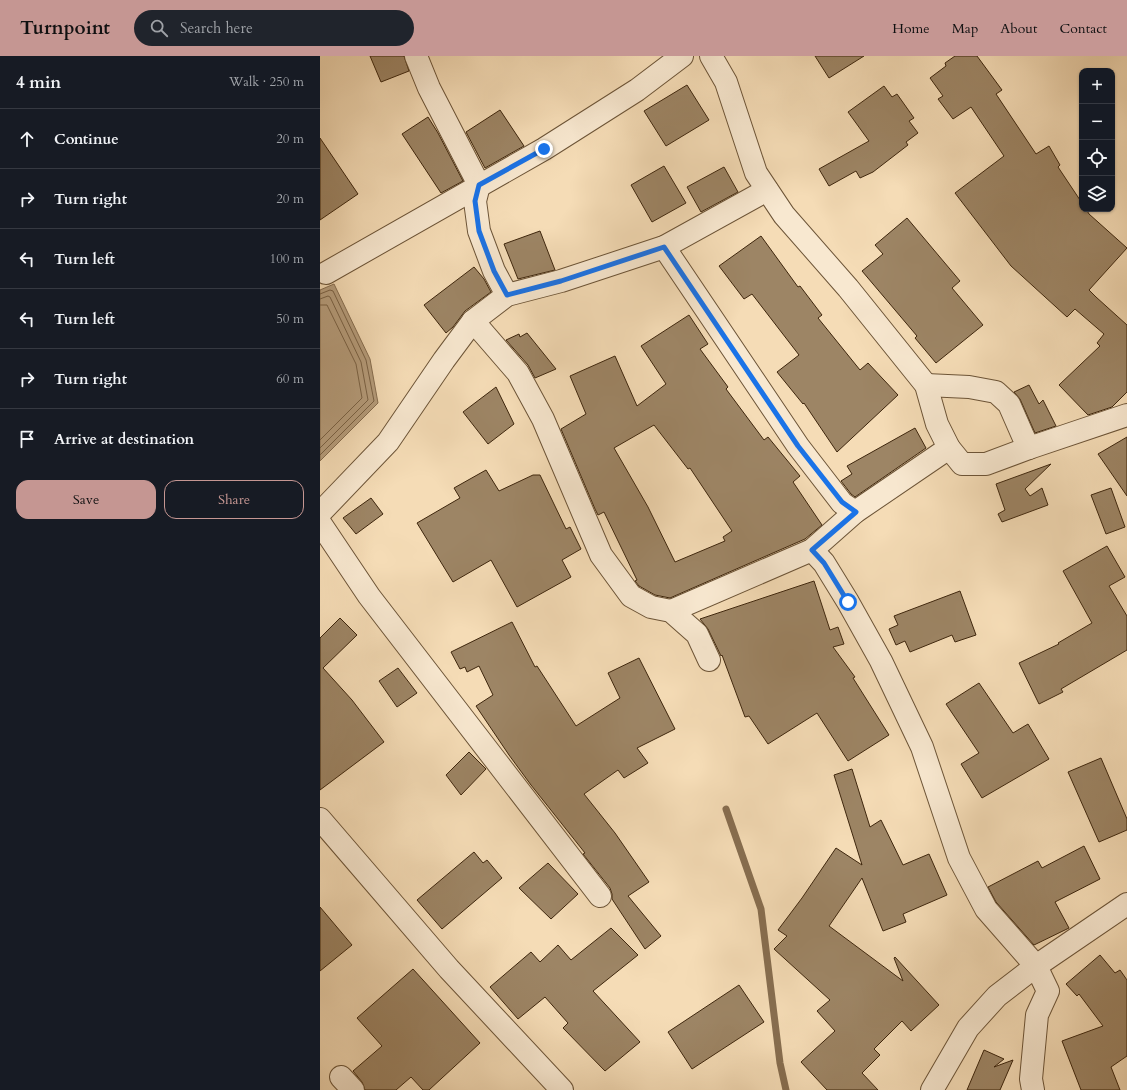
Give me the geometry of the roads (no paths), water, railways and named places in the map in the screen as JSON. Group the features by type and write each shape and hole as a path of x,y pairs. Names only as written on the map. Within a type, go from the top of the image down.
{"street":[{"path":"416,56 429,88 479,185 475,201 479,231 494,271 507,295"},
{"path":"326,273 544,149 637,90 682,56"},
{"path":"712,56 726,82 756,173 784,215 848,288 926,385 937,424 949,448 962,464 986,464 1127,415"},
{"path":"320,513 388,442 444,360 473,321 507,295 561,281 664,247 767,190"},
{"path":"664,247 798,446 842,502 856,512"},
{"path":"473,321 522,380 542,419 601,555 631,596 651,607 671,611 697,634 709,660"},
{"path":"926,385 969,387 996,392 1009,404 1029,448"},
{"path":"671,611 812,550 856,512 949,448"},
{"path":"320,524 369,596 600,896"},
{"path":"812,550 824,563 881,661 922,747 959,858 986,909 1036,966 1048,991 1037,1014 1030,1079 1033,1090"},
{"path":"320,819 449,969 562,1090"},
{"path":"932,1090 968,1028 997,996 1036,966 1127,904"}],"water":[{"path":"334,284 370,359 378,403 320,461 320,290"}],"waterway":[{"path":"726,809 761,909 780,1063 786,1090"}]}
